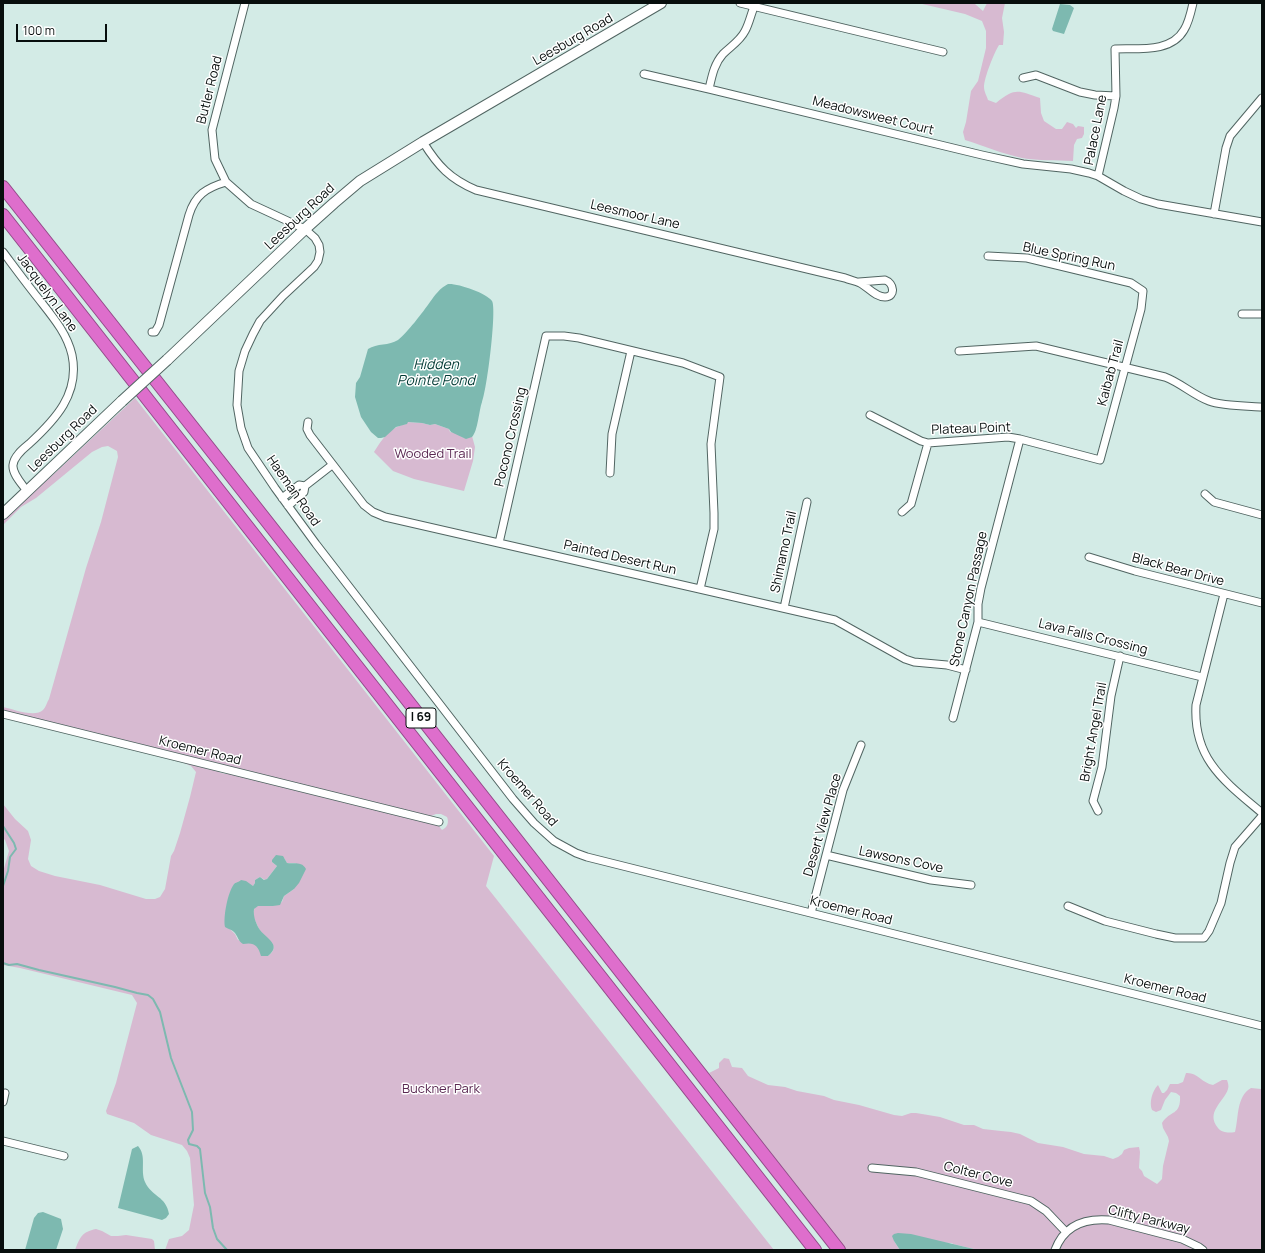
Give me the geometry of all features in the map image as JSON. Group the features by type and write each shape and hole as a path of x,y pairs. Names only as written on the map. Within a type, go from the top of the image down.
{"highway":[{"name":"I 69","path":"3,187 838,1250"},
{"name":"I 69","path":"3,215 815,1250"}],"main road":[{"name":"Leesburg Road","path":"3,514 305,229 355,185 371,173 423,142 662,3"}],"street":[{"name":"Butler Road","path":"245,3 212,130 215,159 226,182 251,204 305,229"},
{"path":"740,3 942,52"},
{"name":"Palace Lane","path":"1098,176 1116,96 1115,49 1156,47 1169,44 1178,39 1188,22 1193,3"},
{"path":"709,89 713,70 718,60 737,42 746,30 754,7"},
{"name":"Meadowsweet Court","path":"644,74 982,155 1024,164 1071,169 1098,176 1141,199 1158,204 1262,222"},
{"path":"1023,78 1036,75 1080,92 1095,95 1116,96"},
{"path":"1214,214 1226,148 1230,136 1262,98"},
{"name":"Leesmoor Lane","path":"423,142 450,177 476,190 859,282"},
{"path":"152,332 156,330 160,321 194,201 206,190 226,182"},
{"name":"Haeman Road","path":"305,229 315,238 319,245 320,252 317,263 260,320 245,351 239,371 237,389 237,405 241,428 248,448 282,498 357,598 475,750"},
{"name":"Jacquelyn Lane","path":"3,252 55,320 64,335 70,350 73,366 72,382 64,406 53,421 20,453 13,463 14,472 27,491"},
{"name":"Blue Spring Run","path":"988,256 1027,258 1131,283 1143,291"},
{"name":"Kaibab Trail","path":"1100,460 1141,309 1143,291"},
{"path":"1242,314 1262,314"},
{"name":"Pocono Crossing","path":"499,543 546,336 575,337 631,351"},
{"path":"959,351 1036,346 1165,377 1176,381 1210,402 1262,407"},
{"path":"610,473 610,442 631,351 683,363 720,378 711,444 714,529 700,589"},
{"name":"Plateau Point","path":"870,415 921,441 928,443 1008,437 1100,460"},
{"name":"Painted Desert Run","path":"308,422 307,429 310,435 332,465 364,505 379,515 835,620 906,659 914,662 947,665 966,670"},
{"name":"Stone Canyon Passage","path":"953,718 978,622 978,604 981,588 1020,440"},
{"path":"902,512 911,504 928,443"},
{"path":"288,506 304,492 305,486 332,465"},
{"path":"282,498 299,485 305,486"},
{"path":"1205,494 1214,502 1262,514"},
{"name":"Shimamo Trail","path":"784,608 807,502"},
{"name":"Black Bear Drive","path":"1089,557 1135,571 1262,603"},
{"path":"1068,906 1105,921 1176,938 1204,938 1209,931 1221,903 1235,847 1262,814 1228,785 1207,760 1201,745 1195,718 1196,705 1202,677 1224,594"},
{"name":"Lava Falls Crossing","path":"978,622 1202,677"},
{"name":"Bright Angel Trail","path":"1098,811 1093,801 1102,767 1111,696 1120,656"},
{"name":"Kroemer Road","path":"3,714 438,822"},
{"name":"Desert View Place","path":"811,913 843,790 861,744"},
{"name":"Kroemer Road","path":"475,750 513,799 534,823 556,842 587,857 614,865 1262,1026"},
{"name":"Lawsons Cove","path":"826,855 931,880 971,885"},
{"path":"3,1102 6,1093"},
{"path":"3,1141 64,1156"},
{"name":"Colter Cove","path":"872,1168 916,1172 1031,1201 1046,1211 1066,1232"},
{"name":"Clifty Parkway","path":"1066,1232 1076,1225 1085,1222 1093,1220 1109,1220 1182,1239 1202,1250"},
{"path":"1055,1250 1066,1232"}],"green space":[{"path":"918,3 975,4 983,11 987,3 1005,3 1002,18 1004,32 1003,45 999,45 997,49 984,83 984,91 988,100 996,103 1008,94 1017,92 1022,92 1040,98 1041,113 1044,121 1056,129 1062,129 1067,122 1073,124 1076,128 1078,126 1084,127 1084,134 1082,138 1077,139 1074,145 1073,161 1022,158 965,140 963,132 971,91 978,81 986,48 986,31 982,21 965,14"},
{"name":"Buckner Park","path":"135,398 494,856 486,886 774,1250 165,1250 169,1239 182,1236 189,1230 194,1205 190,1158 182,1145 151,1135 134,1123 107,1114 106,1111 116,1083 137,1003 132,995 3,965 3,872 9,851 3,838 3,804 15,819 28,831 31,840 28,859 31,866 39,871 55,876 100,885 146,899 155,899 160,897 165,889 171,856 180,833 196,772 191,766 179,761 215,769 221,773 227,774 231,772 191,758 3,711 3,707 29,713 39,712 44,709 49,699 86,568 101,522 118,457 117,451 108,446 92,452 36,498 21,507 3,525 3,519","holes":["441,814 447,817 448,824 442,830 431,816","284,858 287,863 296,863 294,889 284,896 282,902 273,906 256,906 254,909 254,918 259,929 270,940 273,946 272,952 268,956 255,944 238,940 235,934 225,924 226,908 230,892 235,883 253,886 255,880 260,877 265,880 267,879 277,866 272,862"]},
{"name":"Wooded Trail","path":"407,422 430,425 435,424 449,429 450,432 456,433 464,438 472,436 475,447 473,461 464,491 414,479 393,471 374,452 387,434 395,428 406,424"},
{"path":"724,1058 729,1059 732,1067 742,1068 748,1076 768,1085 785,1087 824,1096 834,1100 859,1105 894,1115 902,1116 916,1113 940,1117 964,1125 974,1125 983,1129 1020,1134 1038,1143 1063,1147 1084,1154 1104,1156 1113,1159 1122,1154 1124,1150 1139,1147 1139,1168 1144,1176 1157,1184 1162,1179 1163,1166 1169,1141 1162,1123 1177,1110 1180,1102 1180,1096 1171,1092 1165,1100 1161,1110 1156,1112 1152,1110 1152,1097 1154,1090 1158,1085 1162,1093 1164,1093 1170,1084 1178,1084 1183,1082 1186,1073 1193,1074 1213,1085 1222,1080 1227,1080 1228,1089 1226,1094 1214,1112 1215,1122 1218,1128 1224,1132 1235,1132 1240,1102 1246,1092 1251,1088 1261,1089 1262,1250 978,1250 952,1243 894,1241 900,1250 847,1250 709,1073 719,1068 719,1063"},
{"path":"96,1229 111,1236 126,1235 152,1239 154,1241 155,1250 75,1250 82,1236"}],"water":[{"path":"1060,4 1070,5 1074,8 1064,34 1053,31 1052,29"},
{"name":"Hidden Pointe Pond","path":"448,284 465,287 478,292 492,301 493,318 491,350 484,395 474,434 472,437 466,439 451,432 449,429 435,424 430,425 408,422 407,424 396,427 385,437 378,438 371,432 361,417 355,397 356,383 360,377 368,349 398,340 406,333 438,292"},
{"path":"276,855 283,856 287,863 298,863 306,869 299,883 294,889 284,896 280,905 258,906 254,909 256,923 260,930 272,942 274,949 268,956 261,956 255,945 250,943 243,944 232,930 225,927 225,911 232,886 241,880 246,881 253,886 255,880 260,877 264,880 267,879 277,866 272,862"},
{"path":"138,1146 141,1150 143,1159 143,1173 145,1182 151,1191 165,1204 169,1214 162,1220 118,1208 132,1149"},
{"path":"43,1212 61,1219 63,1229 56,1250 25,1250 34,1218 38,1213"},
{"path":"898,1233 911,1234 978,1250 900,1250 892,1236"}],"waterway":[{"path":"3,826 14,843 16,849 10,857 8,871 3,886"},
{"path":"3,963 9,965 17,964 115,987 148,995 153,999 160,1012 171,1058 192,1112 193,1130 188,1140 189,1144 197,1146 200,1149 205,1193 210,1207 213,1228 217,1239 227,1250"}]}
